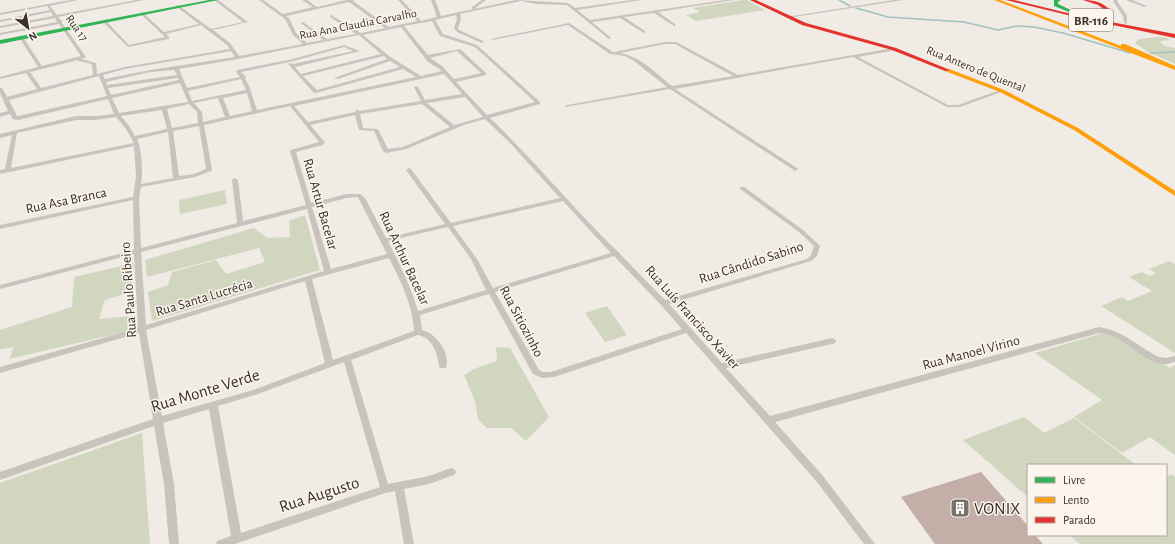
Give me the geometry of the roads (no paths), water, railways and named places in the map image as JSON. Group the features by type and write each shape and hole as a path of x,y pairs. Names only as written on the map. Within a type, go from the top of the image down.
{"main road":[{"path":"0,42 64,27 143,14 206,0"},
{"path":"179,6 216,0"},
{"name":"Rua Antero de Quental","path":"752,0 788,17 824,30 894,49 1002,91 1076,129 1175,194"},
{"path":"996,0 1175,67"},
{"name":"BR-116","path":"1008,0 1175,37"},
{"name":"BR-116","path":"1020,0 1126,23 1175,31"},
{"path":"1059,0 1056,2 1058,6 1079,13"},
{"path":"1085,0 1103,6 1107,9 1098,30 1101,34 1159,61"},
{"path":"1159,61 1138,48 1134,44 1135,39 1151,36 1175,37"}],"street":[{"path":"0,14 76,0"},
{"path":"0,27 142,0"},
{"path":"210,30 246,22 216,0"},
{"path":"261,0 289,20 294,34 306,44"},
{"path":"304,0 317,8"},
{"path":"283,15 351,0 388,28"},
{"path":"400,0 420,22"},
{"path":"433,0 438,17"},
{"path":"469,11 484,0"},
{"path":"521,0 534,3 566,4 590,21 609,38"},
{"name":"Rua Ana Claudia Carvalho","path":"103,81 150,71 238,58 402,26 521,0"},
{"path":"534,3 553,0"},
{"path":"574,9 640,0"},
{"path":"590,21 732,0"},
{"path":"788,17 900,0"},
{"path":"1116,0 1115,1 1125,16 1126,23"},
{"path":"1128,0 1145,6"},
{"name":"Rua 17","path":"48,5 85,56 78,60"},
{"path":"179,6 230,44 231,50 238,58"},
{"path":"0,21 52,11"},
{"path":"655,12 674,25"},
{"path":"458,13 459,19 456,28 482,42"},
{"path":"105,21 126,46 134,46 167,39 163,32 143,14"},
{"path":"331,16 360,34 384,54 420,77"},
{"path":"621,17 644,32"},
{"path":"357,111 360,128 377,131 387,151 410,146 453,127 538,103 484,52 473,45 441,35 432,19"},
{"path":"303,23 326,40"},
{"path":"163,32 202,24"},
{"path":"493,39 569,24 612,53 633,58 672,88 795,169"},
{"name":"Rua Luís Francisco Xavier","path":"402,26 427,57 445,72 486,117 512,142 564,199 664,303 721,366 820,479 870,544"},
{"path":"0,34 64,27"},
{"path":"22,38 41,68"},
{"path":"612,53 673,43 679,44 739,77"},
{"path":"427,57 473,45"},
{"path":"255,112 244,77 238,71 288,61 344,46 358,51 292,66"},
{"path":"567,106 894,49"},
{"path":"6,99 98,74 138,65 231,50"},
{"path":"453,81 484,74 466,55 458,50"},
{"path":"301,75 384,54"},
{"path":"855,57 947,106 958,106 1002,91"},
{"path":"336,78 391,59"},
{"path":"0,78 78,60 94,63 98,74 106,87 117,115 135,141"},
{"path":"288,61 316,92 404,67"},
{"path":"138,186 176,179 209,170 199,112 191,103 176,68"},
{"path":"28,72 40,90"},
{"path":"0,172 135,141 170,130 445,72"},
{"path":"106,87 179,76"},
{"path":"185,90 244,77"},
{"path":"0,89 11,112 15,118 18,118 182,81"},
{"path":"416,86 424,103 453,127"},
{"path":"0,136 76,118 96,118 164,108 248,91"},
{"path":"308,124 357,111 424,103 466,95"},
{"path":"220,97 228,118"},
{"name":"Rua Artur Bacelar","path":"291,105 322,143 293,151 328,272"},
{"path":"164,108 170,130 176,179"},
{"path":"0,115 11,112"},
{"path":"8,170 15,132"},
{"path":"740,141 749,139"},
{"name":"Rua Paulo Ribeiro","path":"135,141 139,170 136,198 142,329 168,484 174,544"},
{"name":"Rua Sitiozinho","path":"409,170 474,260 532,368 542,375 551,375 687,330"},
{"path":"235,180 240,224"},
{"name":"Rua Cândido Sabino","path":"664,303 809,260 814,256 817,246 813,242 801,231 742,188"},
{"name":"Rua Arthur Bacelar","path":"309,207 354,195 362,198 392,255 416,314 420,327 418,332"},
{"name":"Rua Asa Branca","path":"0,227 136,198"},
{"path":"384,240 564,199"},
{"path":"0,287 309,207"},
{"path":"416,314 616,253"},
{"name":"Rua Santa Lucrécia","path":"0,370 142,329 328,272 392,255"},
{"path":"308,278 330,365"},
{"name":"Rua Manoel Virino","path":"769,420 1099,330 1108,331 1119,335 1159,360 1170,362 1175,359"},
{"path":"418,332 429,334 435,341 440,350 443,366"},
{"name":"Rua Monte Verde","path":"0,476 158,421 255,392 418,332"},
{"path":"721,366 832,341"},
{"path":"347,358 385,489"},
{"path":"213,405 237,538"},
{"name":"Rua Augusto","path":"222,544 385,489 429,480 451,472"},
{"path":"399,487 409,544"}],"waterway":[{"path":"839,0 850,6"},
{"path":"856,8 888,17 964,22 998,30 1017,26 1034,27 1063,33 1130,53"},
{"path":"1150,53 1175,52"}],"place":[{"name":"VONIX","path":"960,508"}]}
